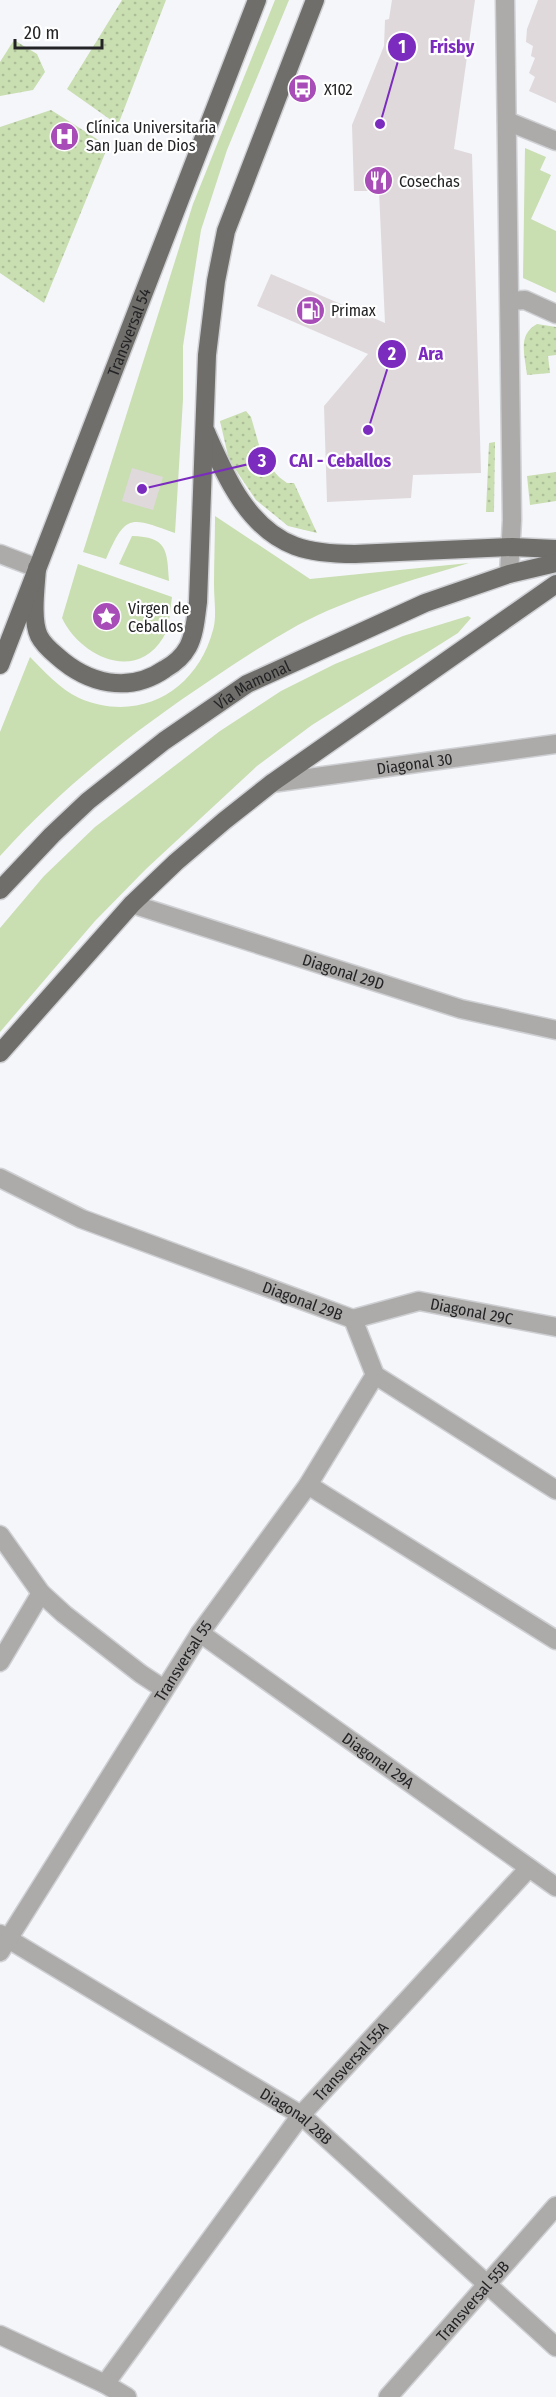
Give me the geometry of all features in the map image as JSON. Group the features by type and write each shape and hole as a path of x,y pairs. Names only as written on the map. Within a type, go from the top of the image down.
{"main road":[{"name":"Transversal 54","path":"0,665 257,0"},
{"path":"37,568 34,606 38,635 69,667 89,678 125,685 158,675 175,663 188,646 198,602 207,355 216,280 226,231 315,0"},
{"path":"204,428 232,488 260,522 284,541 295,546 333,554 355,555 512,547 556,549"},
{"name":"Vía Mamonal","path":"0,890 88,801 164,741 247,684 425,603 510,574 556,563"},
{"path":"0,1053 132,904 184,855 272,783 556,584"}],"street":[{"path":"505,0 510,301 512,547 510,574"},
{"path":"507,121 556,141"},
{"path":"510,301 525,300 556,314"},
{"path":"0,554 37,568"},
{"name":"Diagonal 30","path":"272,783 556,744"},
{"name":"Diagonal 29D","path":"132,904 461,1008 556,1030"},
{"name":"Diagonal 29B","path":"0,1178 81,1219 353,1320 375,1375"},
{"name":"Diagonal 29C","path":"353,1320 419,1302 556,1328"},
{"path":"375,1375 556,1490"},
{"name":"Transversal 55","path":"3,1941 200,1633 308,1485 375,1375"},
{"path":"308,1485 556,1640"},
{"path":"0,1535 41,1593 64,1614 141,1674 164,1689"},
{"path":"0,1662 41,1593"},
{"name":"Diagonal 29A","path":"200,1633 556,1887"},
{"name":"Transversal 55A","path":"105,2384 301,2115 529,1868"},
{"name":"Diagonal 28B","path":"3,1941 301,2115 556,2347"},
{"name":"Transversal 55B","path":"388,2397 556,2206"},
{"path":"0,2335 105,2384 127,2397"}],"green space":[{"path":"122,0 166,0 118,125 67,89"},
{"path":"275,0 289,0 227,150 201,230 183,346 183,399 175,533 148,524 131,523 119,533 106,559 83,552 193,204"},
{"path":"14,40 37,54 45,72 33,90 0,96 0,62"},
{"path":"51,110 108,146 44,303 0,273 0,127"},
{"path":"525,148 546,157 540,170 551,175 531,219 556,231 556,293 523,278"},
{"path":"537,324 556,327 556,355 548,356 550,373 527,375 525,340 527,334"},
{"path":"246,411 251,417 263,459 279,477 287,483 294,483 317,533 288,526 256,500 229,460 220,421"},
{"path":"495,442 494,512 486,512 489,443"},
{"path":"556,472 556,501 530,505 527,476"},
{"path":"215,516 310,579 469,563 339,606 298,625 253,652 126,740 48,807 0,856 0,732 30,657 65,690 79,698 101,705 123,707 144,704 162,697 179,685 194,670 205,652 213,630"},
{"path":"132,536 159,542 166,553 169,581 119,564"},
{"path":"78,564 172,597 165,634 151,652 138,659 123,661 109,659 94,653 70,632 62,618"},
{"path":"468,616 471,618 458,633 312,725 257,766 146,869 95,921 0,1032 0,928 44,876 95,827 220,731 281,691 335,664 403,636"}],"building":[{"path":"392,0 475,0 454,149 472,154 481,473 413,475 411,498 327,502 324,406 368,354 257,306 271,274 385,323 379,191 354,191 352,125 384,46 385,20 389,19"},
{"path":"538,0 556,0 556,103 529,91 535,77 529,73 535,58 531,56 533,46 526,42 527,29"},
{"path":"132,468 163,477 153,510 122,501"}],"place":[{"name":"X102","path":"303,89"},
{"name":"Frisby","path":"380,124"},
{"name":"Clínica Universitaria San Juan de Dios","path":"65,136"},
{"name":"Cosechas","path":"378,181"},
{"name":"Primax","path":"310,310"},
{"name":"Ara","path":"368,430"},
{"name":"CAI - Ceballos","path":"142,489"},
{"name":"Virgen de Ceballos","path":"107,617"}]}
